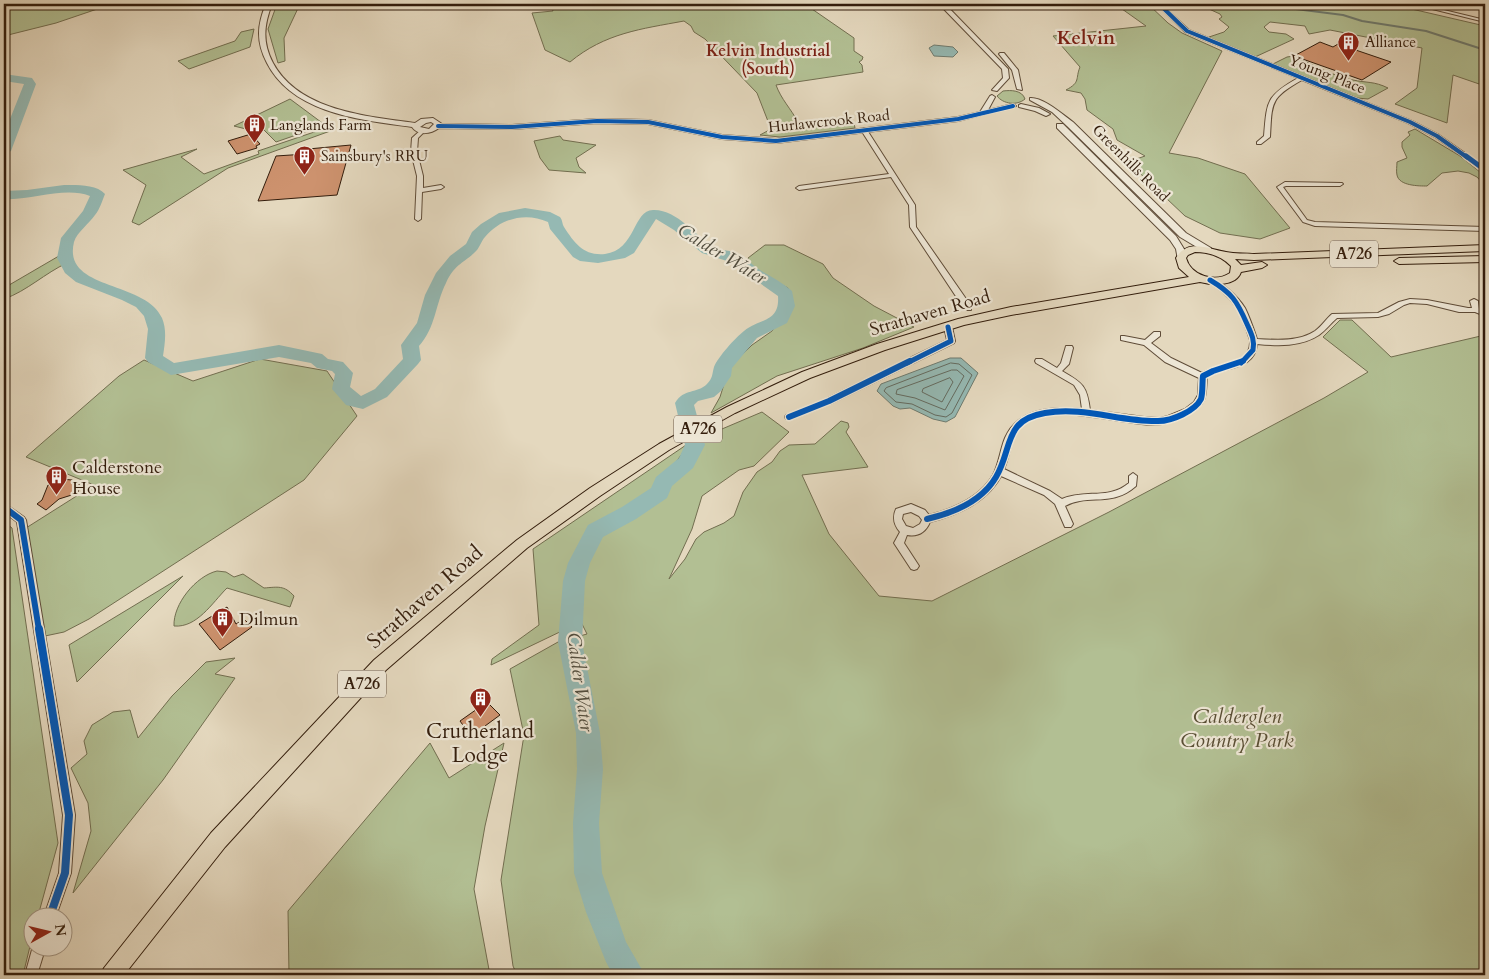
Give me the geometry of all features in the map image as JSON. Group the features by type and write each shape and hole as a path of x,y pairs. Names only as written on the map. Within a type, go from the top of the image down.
{"main road":[{"name":"A726","path":"1223,255 1254,257 1485,248"},
{"name":"A726","path":"1183,263 1184,253 1190,250 1208,250 1231,260 1234,274"},
{"name":"A726","path":"1206,279 1234,274 1258,265 1485,259"},
{"path":"1183,263 1206,279"},
{"name":"Strathaven Road","path":"1148,286 1176,276 1183,263"},
{"name":"Strathaven Road","path":"111,975 218,840 380,666 522,544 595,492 664,447 732,410 806,375 881,347 1011,311 1148,286 1206,279"}],"street":[{"path":"269,4 261,24 261,40 274,71 288,87 304,97 340,112 416,125 430,120 438,122 438,126 422,131 415,138 414,152 420,176 418,219"},
{"path":"942,4 1005,69 1006,78 992,92 992,97 982,112"},
{"path":"951,4 1014,67 1020,89 1004,88 995,90"},
{"name":"Young Place","path":"1159,4 1187,30 1410,122 1438,136 1482,165 1485,170"},
{"path":"1414,4 1485,21"},
{"path":"1259,143 1267,137 1269,102 1279,91 1302,78"},
{"name":"Greenhills Road","path":"1020,89 1070,124 1184,235 1208,250"},
{"name":"Greenhills Road","path":"992,97 999,103 1037,109 1047,115 1080,144 1173,238 1180,250 1183,263"},
{"path":"1017,106 1029,104 1032,99"},
{"name":"Hurlawcrook Road","path":"438,126 512,127 597,121 648,122 722,137 762,141 958,119 982,112 1017,106"},
{"path":"416,125 417,129 422,131"},
{"path":"864,130 912,205 913,227 968,308"},
{"path":"799,188 893,175"},
{"path":"1340,184 1285,184 1280,187 1305,221 1315,224 1485,230"},
{"path":"420,190 441,187"},
{"path":"1234,274 1228,285 1235,300"},
{"path":"927,519 942,516 964,506 980,495 994,481 999,471 1008,440 1019,422 1029,417 1056,411 1144,421 1167,420 1184,412 1200,400 1203,377 1208,372 1246,359 1252,353 1254,340 1241,307 1222,287 1206,279"},
{"path":"1254,340 1279,343 1296,342 1316,334 1335,316 1380,315 1401,303 1409,301 1434,303 1459,310 1476,310 1485,314"},
{"path":"1474,301 1476,310"},
{"path":"789,417 829,401 951,340 948,327"},
{"path":"1146,343 1157,334"},
{"path":"1124,338 1146,343 1168,360 1203,377"},
{"path":"1058,371 1065,364 1069,348"},
{"path":"1039,361 1077,383 1082,389 1087,414"},
{"path":"999,471 1040,488 1060,504 1068,524"},
{"path":"1060,504 1078,497 1103,497 1125,492 1133,484 1133,476"},
{"path":"4,507 21,520 69,815 65,873 53,906"},
{"path":"903,509 917,510 927,519 925,526 919,531 910,532 901,528 897,520 899,512 903,509"},
{"path":"905,530 900,543 914,566"},
{"path":"31,975 37,956"}],"green space":[{"path":"4,4 112,4 56,23 4,36"},
{"path":"277,4 300,4 284,38 285,61 278,63 268,29"},
{"path":"551,4 784,4 812,9 854,38 854,51 863,57 859,62 862,65 863,72 776,85 798,122 850,120 854,123 855,128 780,137 760,135 771,129 757,93 705,39 694,32 691,26 684,21 638,30 610,38 583,52 570,62 545,50 532,13 553,11"},
{"path":"1115,4 1148,4 1182,33 1222,51 1169,153 1198,158 1245,174 1290,228 1260,239 1220,233 1185,216 1128,162 1145,156 1117,140 1113,129 1087,110 1085,99 1081,93 1066,90 1076,82 1080,67 1053,36 1146,26"},
{"path":"1198,4 1390,4 1485,26 1485,86 1453,75 1447,123 1395,104 1417,88 1422,48 1330,30 1309,34 1305,26 1270,22 1264,27 1269,32 1286,34 1294,39 1255,57 1214,41 1209,37 1224,32 1229,27 1219,19 1222,17 1220,14"},
{"path":"254,29 250,47 189,69 178,61 235,41 241,32"},
{"path":"1294,56 1338,76 1378,84 1388,88 1368,99 1357,98 1273,64 1287,57"},
{"path":"1003,91 1019,92 1025,99 1018,103 1003,101 997,96"},
{"path":"290,99 325,125 276,142 264,130 258,132 234,126"},
{"path":"329,127 333,130 228,168 139,225 132,222 146,185 123,170 197,149 181,157 204,174 259,154 258,151"},
{"path":"1415,129 1460,156 1485,176 1485,186 1477,177 1458,171 1442,173 1427,186 1410,185 1401,181 1397,175 1397,162 1407,158 1402,142 1410,135 1408,132"},
{"path":"560,136 563,140 596,145 576,158 579,167 586,173 549,170 540,158 534,141"},
{"path":"765,245 784,245 823,264 833,278 874,306 914,327 863,348 777,376 711,413 720,397 729,368 752,345 772,331 792,304 788,288 749,269 748,258"},
{"path":"64,253 67,263 4,299 4,288"},
{"name":"Calderglen Country Park","path":"1340,320 1352,320 1391,357 1485,335 1485,975 517,975 513,966 501,880 524,735 510,669 558,642 587,634 580,620 576,620 574,581 579,563 595,531 629,513 670,484 687,447 668,473 647,496 591,528 570,577 566,629 491,665 492,659 539,625 533,549 689,443 762,412 789,432 754,466 739,470 702,496 692,529 669,579 685,559 696,539 704,532 734,516 743,492 757,472 772,462 780,451 789,445 815,444 841,421 848,423 849,427 846,432 868,467 802,475 829,534 879,596 932,601 1109,512 1324,398 1368,372 1323,337"},
{"path":"260,359 327,371 357,416 304,480 89,619 64,632 45,636 26,528 94,485 26,457 119,376 144,360 193,381"},
{"path":"4,522 12,528 58,843 41,906 22,906 22,956 28,956 23,975 4,975"},
{"path":"217,571 226,572 234,577 243,574 264,588 284,588 294,596 290,607 227,588 197,619 182,626 174,626 177,609 187,592 201,579"},
{"path":"183,576 77,682 69,645"},
{"path":"235,658 215,674 235,678 163,780 73,893 91,831 88,803 71,768 87,754 84,741 92,725 113,712 130,710 138,738 172,696 206,662"},
{"path":"430,743 449,778 504,743 485,826 474,889 490,975 289,975 288,911"}],"water":[{"path":"934,45 953,47 958,52 953,57 934,56 929,48"},
{"path":"950,358 961,358 978,373 955,417 946,422 933,419 910,408 900,409 893,406 877,391 881,384"}],"building":[{"name":"Alliance","path":"1320,42 1333,47 1338,44 1391,62 1362,80 1294,56"},
{"name":"Langlands Farm","path":"251,134 260,144 256,146 257,148 237,154 228,141"},
{"name":"Sainsbury's RRU","path":"351,145 337,195 258,201 276,156 306,154 308,149"},
{"name":"Calderstone House","path":"61,479 72,480 80,485 78,493 59,499 46,510 37,504 42,500 48,485"},
{"name":"Dilmun","path":"227,607 236,624 244,619 252,627 220,650 199,624"},
{"name":"Crutherland Lodge","path":"487,702 500,715 485,726 486,729 473,739 460,721"}],"waterway":[{"path":"1257,4 1343,15 1362,21 1426,31 1485,50"},
{"name":"Calder Water","path":"4,78 28,81 30,84 4,151"},
{"name":"Calder Water","path":"4,195 27,195 64,189 88,190 98,194 90,212 74,230 67,242 65,258 70,270 81,279 142,304 151,313 156,324 154,358 171,369 279,351 316,358 323,364 337,366 344,373 341,389 352,400 363,403 381,393 412,360 410,345 422,330 436,287 448,267 471,247 487,227 495,221 514,213 535,213 555,220 555,226 578,254 591,259 613,257 625,253 632,246 649,218 653,214 659,215 680,227 707,250 735,258 786,295 787,306 781,319 751,334 738,347 723,367 722,376 715,387 708,393 693,396 684,403 695,445 686,463 663,482 660,492 629,513 595,531 579,563 574,581 570,642 588,733 590,769 586,823 588,873 600,912 616,952 630,975"}],"cycle path":[{"path":"1159,4 1187,31 1410,122 1437,136 1485,170"},
{"path":"438,126 512,127 597,121 648,122 722,137 776,141 958,119 1013,106"},
{"path":"927,519 960,508 971,502 990,486 1001,466 1013,431 1023,420 1031,416 1046,412 1062,411 1160,421 1176,417 1197,404 1201,398 1203,376 1245,360 1250,355 1254,345 1252,335 1240,307 1226,291 1210,280"},
{"path":"789,417 829,401 951,341 948,327"},
{"path":"4,507 21,520 69,815 65,873 53,906"}],"place":[{"name":"Alliance","path":"1349,61"},
{"name":"Langlands Farm","path":"254,144"},
{"name":"Sainsbury's RRU","path":"305,175"},
{"name":"Calderstone House","path":"56,496"},
{"name":"Dilmun","path":"223,638"},
{"name":"Crutherland Lodge","path":"480,718"}],"district":[{"name":"Kelvin","path":"1086,38"},
{"name":"Kelvin Industrial (South)","path":"768,60"}]}
